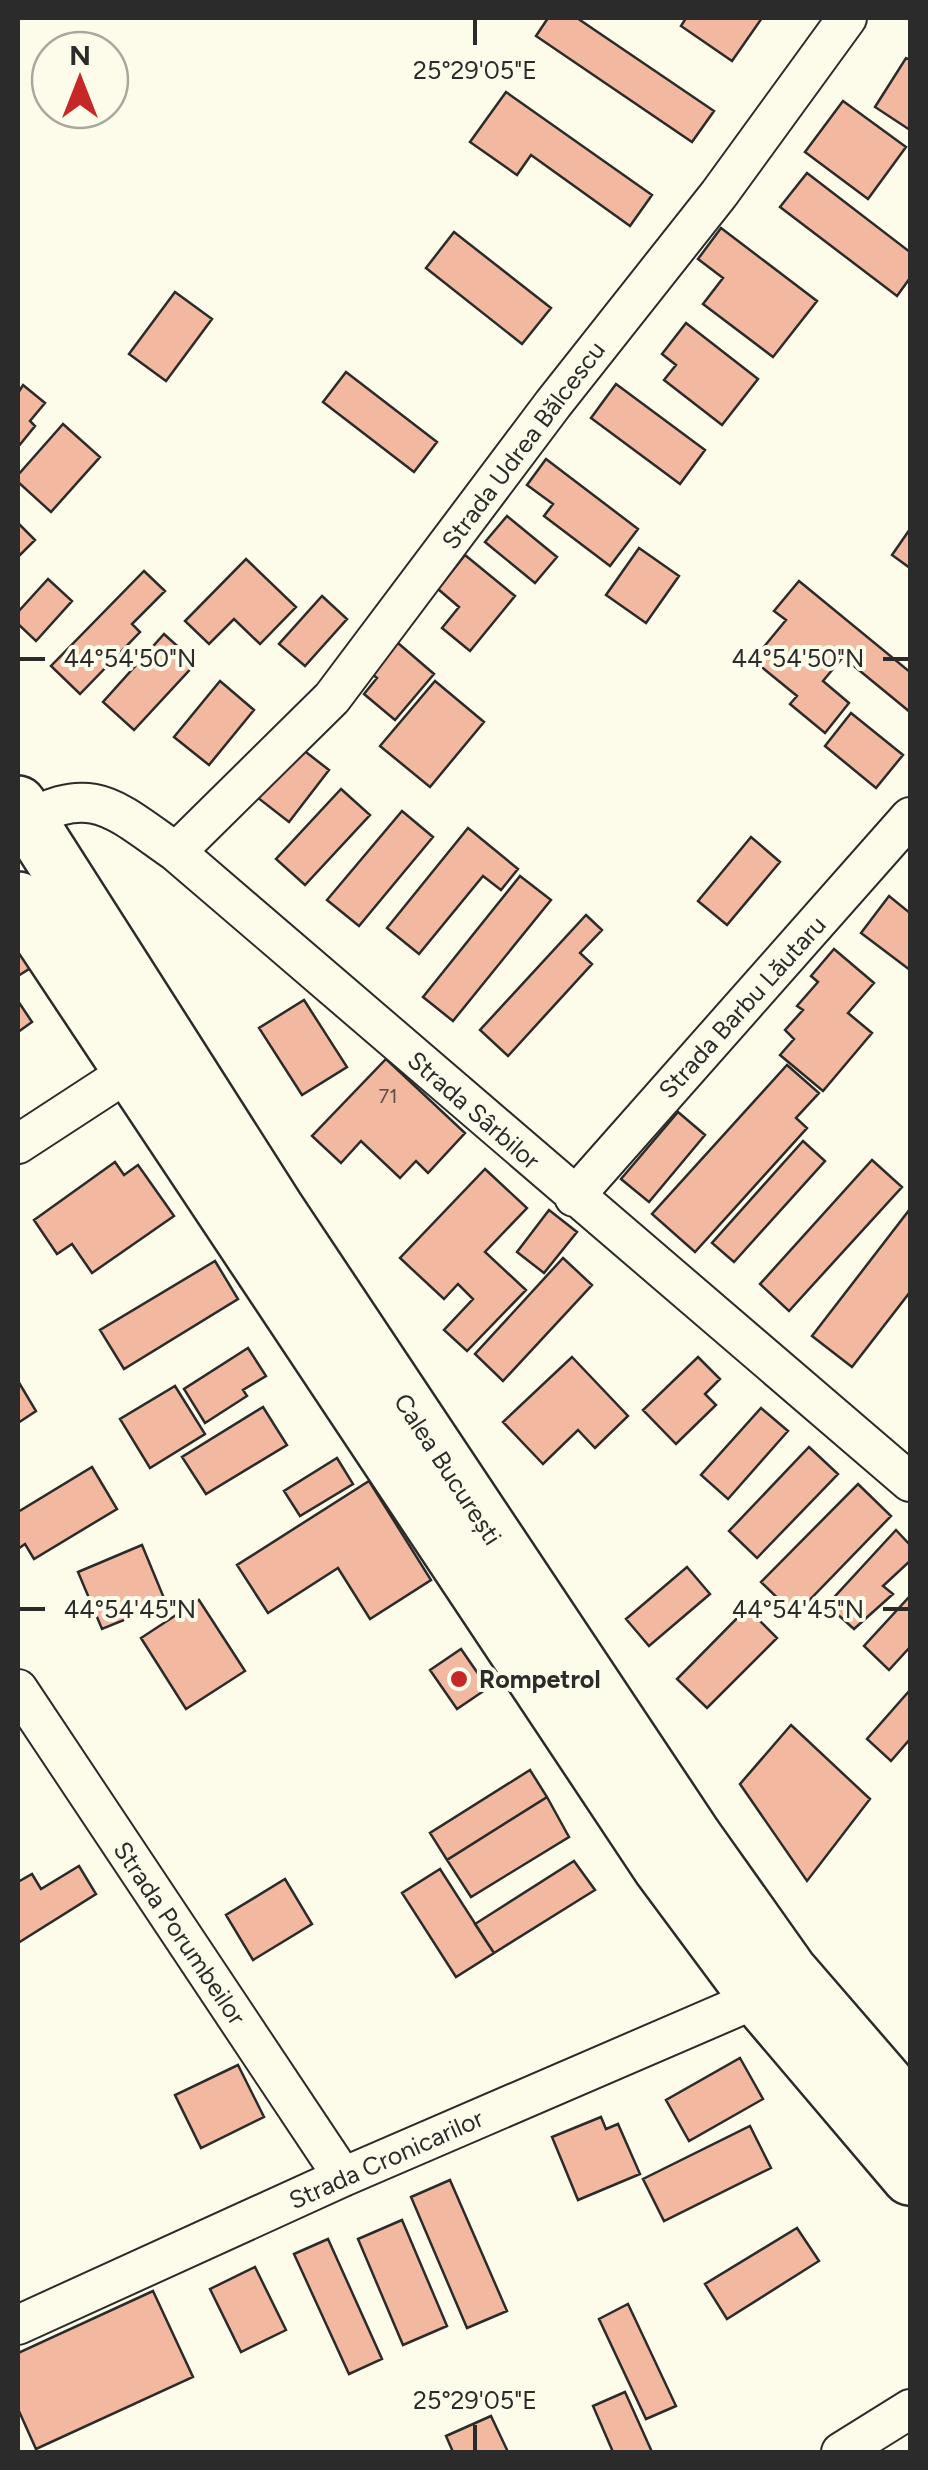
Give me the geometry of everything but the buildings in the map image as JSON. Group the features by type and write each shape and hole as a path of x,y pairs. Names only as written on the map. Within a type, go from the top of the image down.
{"main road":[{"name":"Calea București","path":"21,816 465,1496 774,1985 910,2177"},
{"name":"Calea București","path":"18,900 660,1866 774,1985 910,2112"}],"street":[{"name":"Strada Udrea Bălcescu","path":"176,852 332,698 552,404 719,194 847,18"},
{"name":"Strada Sârbilor","path":"21,816 67,802 95,801 176,852 910,1482"},
{"name":"Strada Barbu Lăutaru","path":"574,1197 910,817"},
{"path":"18,1144 130,1071"},
{"name":"Strada Porumbeilor","path":"18,1688 343,2177"},
{"name":"Strada Cronicarilor","path":"18,2325 774,1985"},
{"path":"841,2452 910,2409"}],"place":[{"name":"Rompetrol","path":"459,1679"}]}
